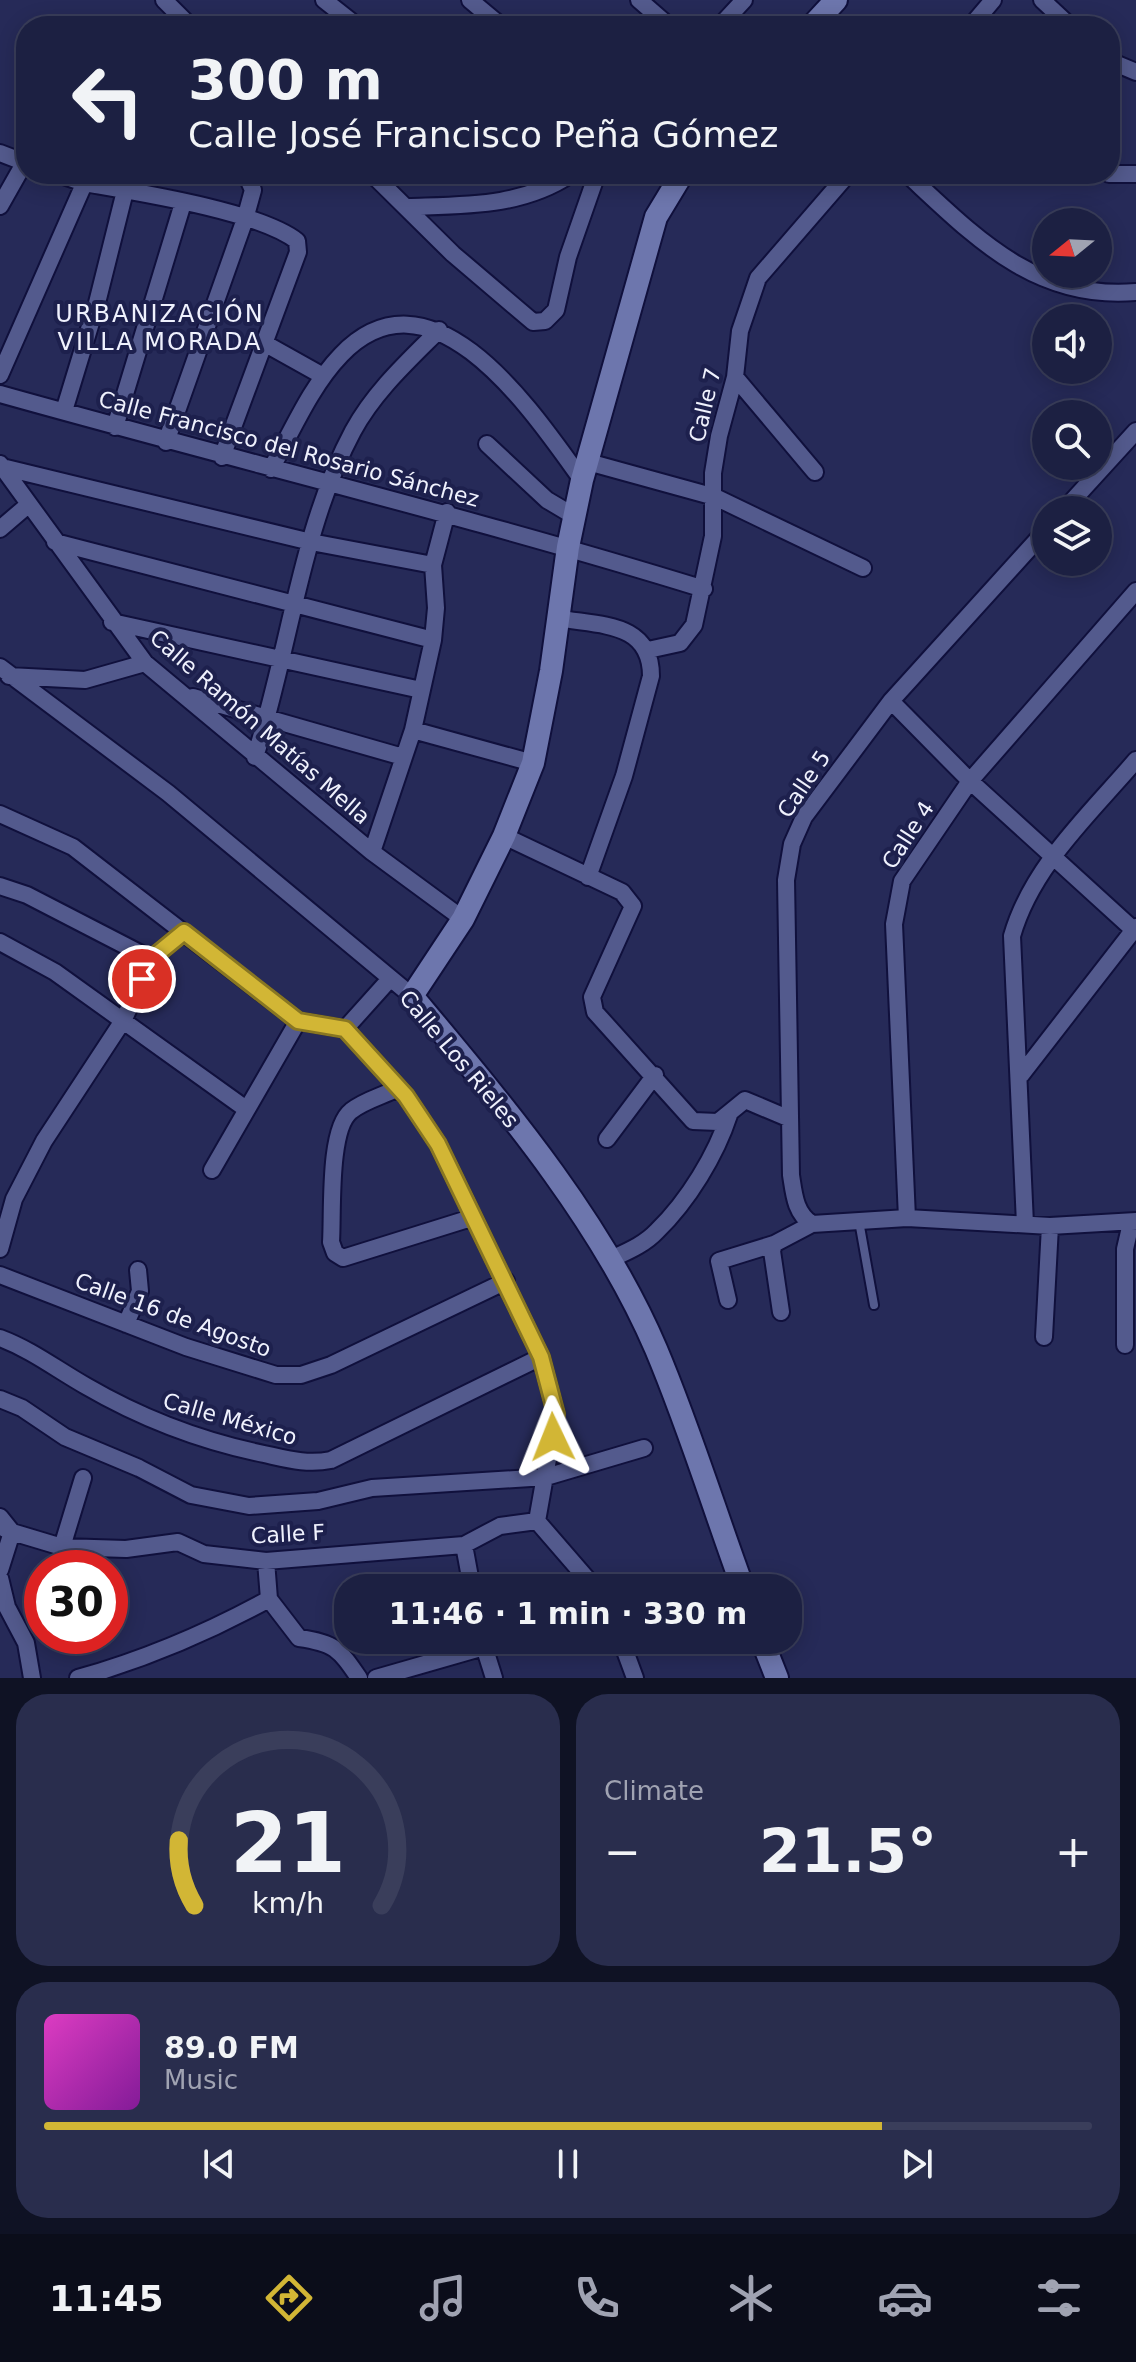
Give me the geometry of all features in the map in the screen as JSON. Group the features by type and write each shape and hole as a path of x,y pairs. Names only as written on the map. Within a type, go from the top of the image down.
{"street":[{"path":"164,0 180,16"},
{"path":"324,0 344,16"},
{"path":"470,0 489,16"},
{"path":"639,0 657,16"},
{"path":"729,16 744,0"},
{"path":"821,16 836,0"},
{"path":"979,16 993,0"},
{"path":"1042,0 1059,16"},
{"path":"0,206 16,179"},
{"path":"0,375 84,184"},
{"path":"102,184 245,219 287,234 297,241 298,252 222,457"},
{"path":"166,442 245,219 253,190 250,184"},
{"path":"383,184 453,254 533,322 545,321 556,310 568,257 594,184"},
{"path":"408,207 472,205 524,197 556,184"},
{"path":"412,996 463,919 504,836 533,763 568,547 585,471 656,217 676,184"},
{"name":"Calle 7","path":"648,650 680,643 694,625 704,589 719,436 735,377 740,331 758,278 839,184"},
{"path":"918,184 992,252 1022,268 1087,289 1136,292"},
{"path":"64,411 97,303 125,191"},
{"path":"115,427 183,203"},
{"path":"271,469 323,376 355,342 394,322 439,330 470,351 585,471 715,497 863,568"},
{"path":"255,757 283,662 311,542 330,483 353,430 373,400 439,330"},
{"path":"264,343 323,376"},
{"path":"735,377 815,472"},
{"name":"Calle Francisco del Rosario Sánchez","path":"0,394 222,457 447,512 704,589"},
{"path":"1077,496 1136,431"},
{"path":"487,444 547,500 574,516"},
{"path":"1,466 311,542 433,565"},
{"name":"Calle Ramón Matías Mella","path":"1,466 112,622 145,663 372,852 463,919"},
{"path":"0,529 28,505"},
{"path":"372,852 413,730 433,640 436,608 433,565 447,512"},
{"path":"55,542 433,640"},
{"name":"Calle 5","path":"812,1224 803,1218 796,1202 790,1119 786,880 792,844 804,817 891,701 1032,545"},
{"name":"Calle 4","path":"907,1218 894,924 902,881 970,781 1136,591"},
{"path":"557,618 627,631 640,638 648,650 651,676 620,790 588,877"},
{"path":"112,622 421,690"},
{"path":"3,672 85,680 145,663"},
{"name":"Calle Los Rieles","path":"3,672 168,793 389,980 412,996 493,1094 609,1260 655,1348 738,1574"},
{"path":"186,696 403,757"},
{"path":"891,701 1052,858 1135,929 1021,1075"},
{"path":"413,730 533,763"},
{"path":"1025,1224 1018,1106 1021,1075 1010,948 1019,913 1052,858 1136,760"},
{"path":"0,814 8,821 54,835 73,847 298,1021 345,1029 396,1089 406,1096 438,1144 471,1218 506,1281 541,1357 556,1414 537,1521 583,1574"},
{"path":"504,836 622,892 633,906 592,997 595,1012 655,1075 693,1121 718,1122 745,1100 790,1119"},
{"path":"0,886 27,895 151,959"},
{"path":"0,1249 14,1199 44,1141 124,1019 151,959 184,932"},
{"path":"0,942 55,972 246,1109"},
{"path":"345,1029 389,980"},
{"path":"212,1170 298,1021"},
{"path":"607,1139 655,1075"},
{"path":"396,1089 351,1111 344,1118 335,1166 331,1242 335,1253 343,1258 471,1218"},
{"path":"609,1260 640,1245 667,1220 717,1148 729,1115"},
{"path":"728,1300 719,1261 774,1244 812,1224 907,1218 1050,1226 1134,1222 1125,1249 1125,1345"},
{"path":"1044,1337 1050,1226"},
{"path":"774,1244 772,1251 781,1312"},
{"path":"126,1324 140,1291 138,1270"},
{"name":"Calle 16 de Agosto","path":"0,1275 126,1324 276,1375 301,1375 331,1365 506,1281"},
{"name":"Calle México","path":"0,1338 30,1349 85,1386 144,1417 242,1449 312,1464 331,1460 541,1357"},
{"path":"0,1399 22,1408 65,1437 139,1468 191,1495 216,1502 287,1504 372,1488 546,1477 644,1448"},
{"path":"62,1547 83,1478"},
{"path":"0,1517 6,1530 0,1570"},
{"name":"Calle F","path":"6,1530 62,1547 126,1549 178,1542 204,1554 266,1561 464,1545 500,1526 537,1521"},
{"path":"464,1545 469,1574"},
{"path":"266,1561 269,1599 299,1638 325,1642 339,1649 359,1678"},
{"path":"0,1578 7,1607 26,1643 32,1678"},
{"path":"78,1678 137,1662 210,1631 269,1599"},
{"path":"376,1678 452,1654"},
{"path":"486,1654 494,1678"},
{"path":"626,1654 635,1678"},
{"path":"768,1654 777,1678"}],"lane":[{"path":"859,1221 874,1305"}],"district":[{"name":"URBANIZACIÓN VILLA MORADA","path":"160,328"}],"route":[{"path":"142,979 151,959 184,932 298,1021 345,1029 396,1089 406,1096 438,1144 471,1218 506,1281 541,1357 556,1414 553,1437"}]}
